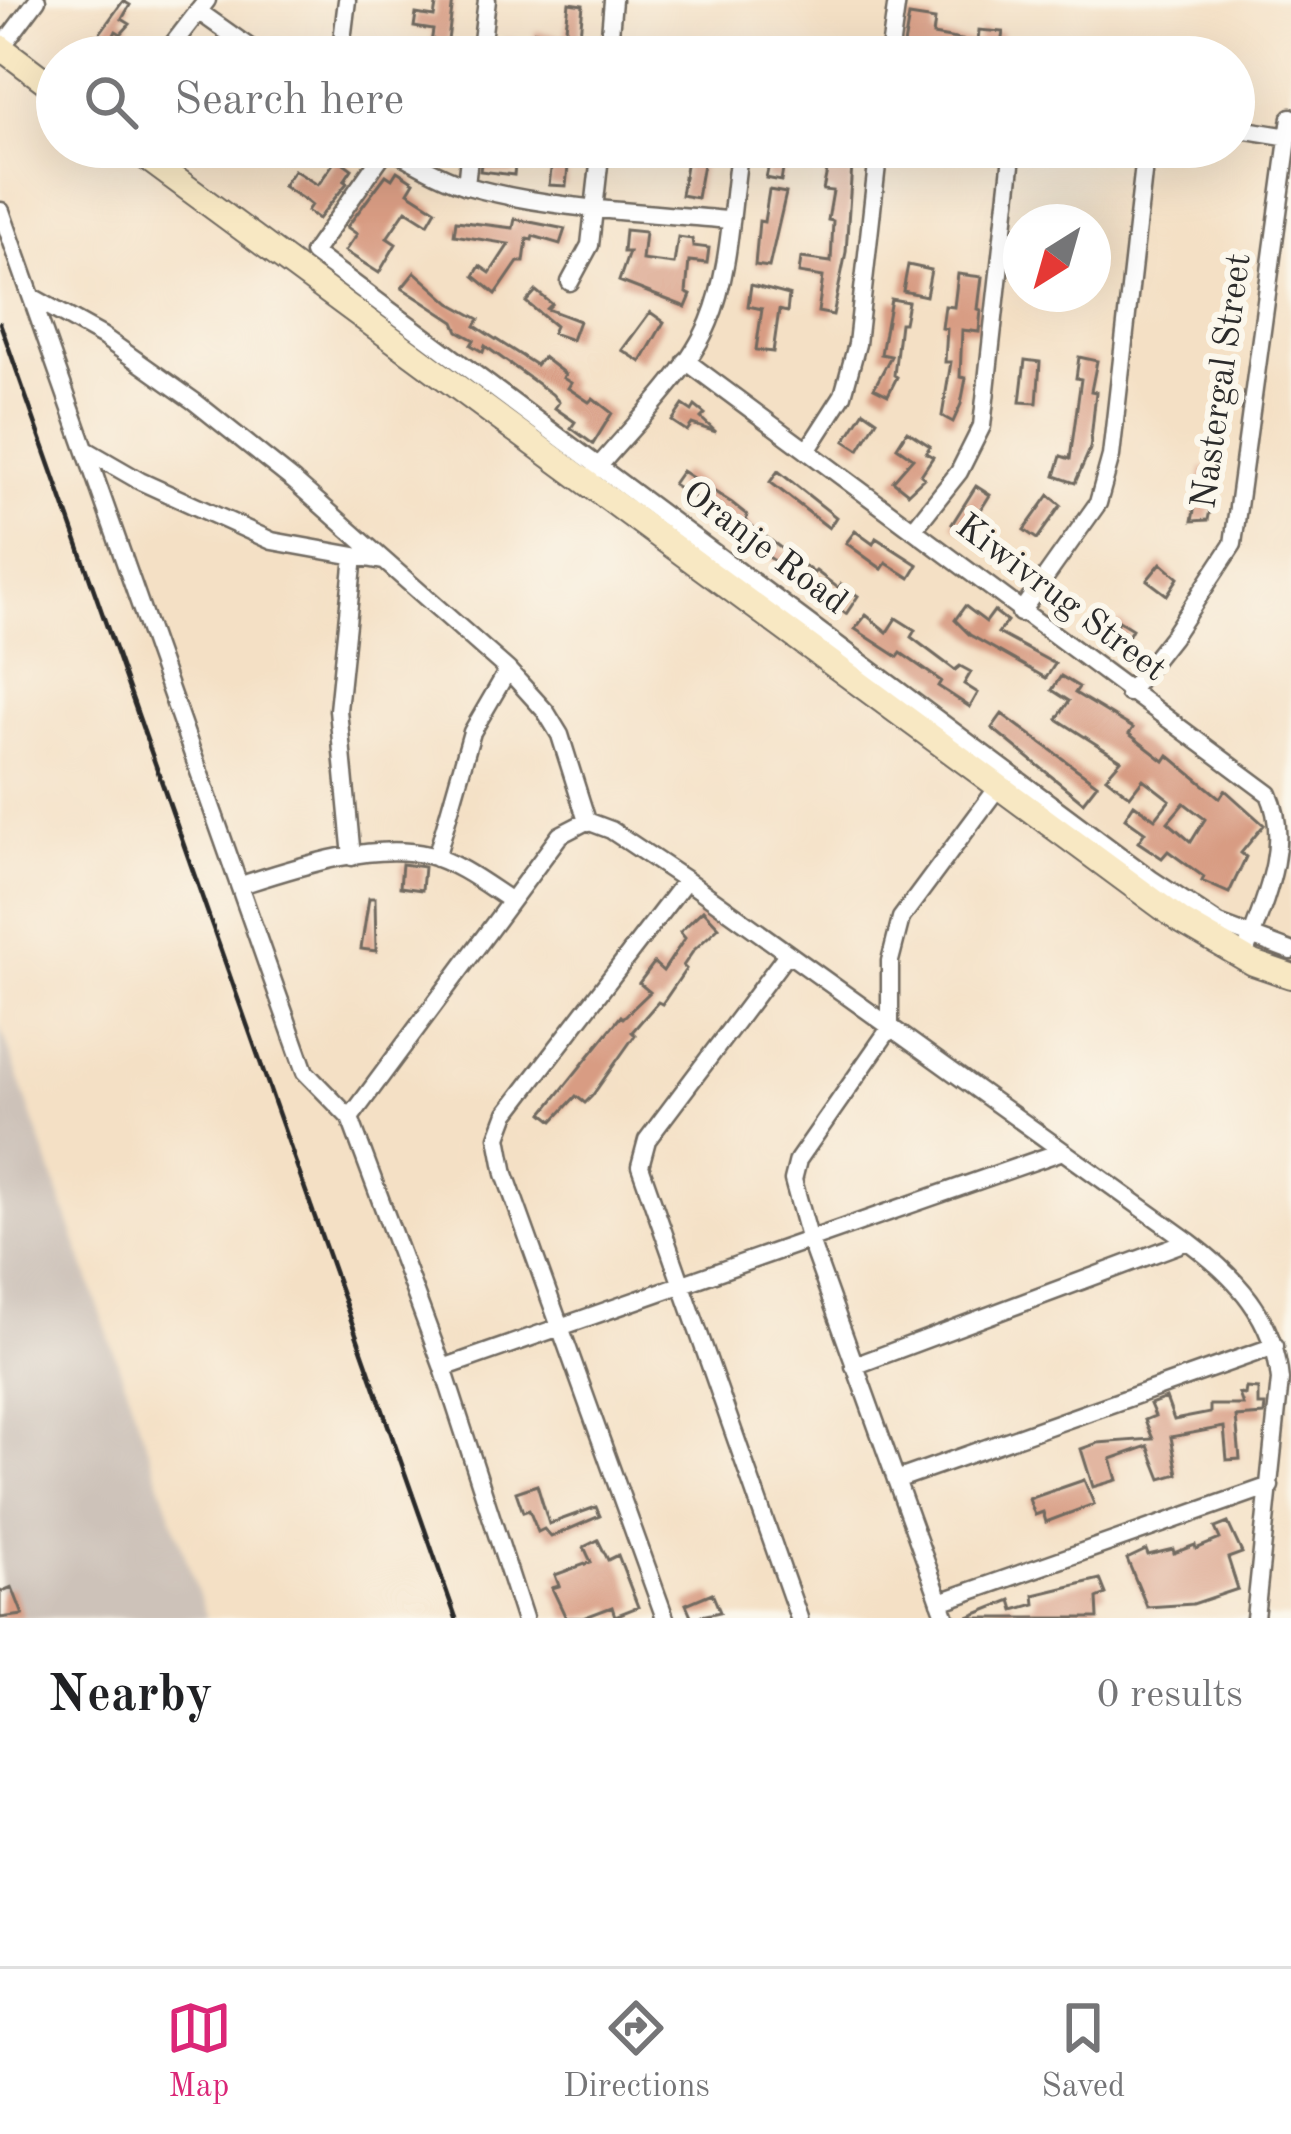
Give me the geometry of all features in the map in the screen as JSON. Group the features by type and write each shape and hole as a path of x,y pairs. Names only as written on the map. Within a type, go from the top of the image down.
{"street":[{"path":"36,74 1,47 37,0"},
{"path":"343,36 347,0"},
{"path":"483,36 487,0"},
{"path":"610,36 613,0"},
{"path":"893,36 897,0"},
{"path":"179,36 202,6 237,36"},
{"name":"Nastergal Street","path":"1128,693 1233,544 1291,117"},
{"path":"1255,131 1289,137"},
{"path":"164,168 307,262 1181,921 1247,948 1291,976"},
{"path":"307,262 372,168"},
{"path":"430,168 466,186 596,208 729,220"},
{"path":"466,186 468,168"},
{"path":"570,282 590,245 599,168"},
{"path":"592,474 686,361 709,322 720,290 737,168"},
{"path":"807,451 843,395 857,344 877,168"},
{"path":"913,530 959,472 982,426 1011,168"},
{"path":"1020,613 1104,489 1144,168"},
{"path":"1,211 305,1072 350,1118 443,1368 524,1618"},
{"path":"32,296 102,336 195,402 294,482 508,670 560,735 587,821"},
{"name":"Kiwivrug Street","path":"686,361 1259,786 1282,812 1288,845 1282,870 1247,948"},
{"path":"88,452 272,541 384,561"},
{"name":"Oranje Road","path":"592,474 1247,948 1291,951"},
{"path":"352,857 338,710 354,556"},
{"path":"436,858 472,732 508,670"},
{"path":"999,786 901,918 890,961 890,1028 803,1150 794,1170 810,1241 943,1610 1270,1486"},
{"path":"350,1118 560,836 587,821 611,830 1188,1241 1247,1293 1275,1346 1286,1386 1255,1618"},
{"path":"241,885 290,870 398,852 436,858 511,902"},
{"path":"665,1618 512,1195 500,1155 500,1129 507,1113 686,880"},
{"path":"787,954 642,1149 643,1183 799,1618"},
{"path":"443,1368 1060,1152"},
{"path":"854,1366 1188,1241"},
{"path":"896,1480 1275,1346"}],"shaded area":[{"path":"0,1024 207,1618 0,1618"}],"building":[{"path":"437,0 453,0 449,36 432,36 433,30 414,27 416,14 434,17"},
{"path":"123,1 130,5 122,19 130,24 121,34 98,36"},
{"path":"569,3 583,5 580,35 584,36 565,36"},
{"path":"909,16 935,20 933,35 939,36 906,36"},
{"path":"979,30 1003,32 1002,36 979,36"},
{"path":"330,168 352,169 347,183 318,219 307,211 311,205 283,186 294,170 318,185"},
{"path":"480,168 515,168 514,175"},
{"path":"551,168 568,168 566,186 549,185"},
{"path":"686,168 702,168 697,198 681,195"},
{"path":"768,168 783,168 781,181 766,178"},
{"path":"828,168 852,168 846,252 833,315 818,312 823,277 799,273 801,258 831,262 833,221 828,220 833,191 823,190"},
{"path":"397,171 414,182 408,192 436,210 428,224 406,210 387,238 396,244 379,273 345,251 357,234 347,227 386,175 392,179"},
{"path":"769,190 786,193 769,267 755,265 759,221 764,222"},
{"path":"515,219 565,229 560,244 533,236 527,239 524,262 518,262 496,294 474,276 480,266 490,273 509,244 454,235 456,221 513,228"},
{"path":"625,230 645,232 642,260 674,264 678,237 709,248 707,263 689,261 686,293 691,295 686,307 619,281 629,252 623,252"},
{"path":"908,265 931,270 926,296 903,291"},
{"path":"415,272 450,303 479,319 475,326 536,365 543,357 565,374 563,378 571,383 568,388 589,402 593,398 612,413 593,444 571,428 575,422 555,408 559,402 552,394 485,346 483,352 471,345 474,340 458,331 454,322 402,288"},
{"path":"958,274 982,277 981,310 979,332 962,330 960,377 966,378 953,422 942,416 951,362 945,362 947,329 942,328 945,306 954,307"},
{"path":"751,285 789,295 787,312 779,310 773,352 756,350 762,309 748,306"},
{"path":"536,291 552,304 547,309 579,321 572,340 552,333 555,326 526,302"},
{"path":"891,299 908,302 904,323 900,323 897,377 888,395 874,388 891,356 881,354"},
{"path":"650,312 664,322 641,362 622,350"},
{"path":"1079,357 1097,361 1091,391 1096,392 1090,449 1075,483 1055,476 1061,456 1070,459 1081,379 1076,378"},
{"path":"1025,360 1040,362 1037,403 1020,402"},
{"path":"683,405 692,411 695,406 705,414 701,418 716,432 692,424 687,431 672,421"},
{"path":"864,411 877,420 859,450 845,441"},
{"path":"907,431 930,446 926,453 933,457 921,475 924,478 908,493 893,481 913,458 897,447"},
{"path":"1202,468 1216,470 1215,485 1208,520 1192,521"},
{"path":"682,471 732,503 747,515 746,522 814,573 858,596 846,614 797,577 793,582 783,575 776,567 779,564 741,538 737,543 717,526 725,517 673,484"},
{"path":"778,471 836,517 829,528 770,482"},
{"path":"976,486 990,495 967,532 952,524"},
{"path":"1049,495 1061,505 1037,539 1024,530"},
{"path":"855,531 873,544 876,538 918,565 910,578 886,563 882,569 846,543"},
{"path":"1161,563 1178,578 1167,595 1147,580"},
{"path":"965,606 986,622 994,611 1007,621 998,633 1055,664 1046,678 970,635 955,620"},
{"path":"866,615 887,632 896,618 915,630 911,637 955,670 960,666 971,672 964,684 978,693 970,707 901,653 898,657 855,629"},
{"path":"1119,621 1132,629 1119,653 1103,640 1111,623"},
{"path":"1061,676 1079,687 1075,693 1133,728 1129,734 1164,761 1168,755 1220,798 1225,790 1264,825 1241,853 1246,857 1229,893 1202,881 1204,877 1168,851 1162,858 1138,842 1145,832 1125,818 1134,804 1155,819 1170,800 1143,779 1130,796 1106,777 1121,760 1057,719 1069,701 1052,690","holes":["1184,803 1205,819 1191,842 1168,822"]},
{"path":"1002,714 1097,784 1083,802 992,728"},
{"path":"402,864 424,867 422,890 400,887"},
{"path":"369,898 375,898 376,951 361,949"},
{"path":"703,910 719,927 694,950 662,1004 658,1002 632,1032 635,1035 592,1096 585,1103 576,1096 553,1121 543,1113 621,1016 650,992 639,983 654,963 663,971 685,938 680,932"},
{"path":"1246,1388 1258,1389 1258,1405 1265,1405 1264,1415 1236,1417 1240,1459 1227,1460 1224,1427 1171,1437 1178,1474 1161,1479 1148,1446 1111,1459 1117,1480 1093,1487 1081,1449 1098,1443 1153,1439 1145,1420 1155,1416 1150,1404 1166,1398 1174,1420 1210,1413 1210,1405 1243,1405 1239,1394 1245,1395"},
{"path":"1084,1480 1094,1504 1046,1522 1043,1512 1035,1515 1029,1499"},
{"path":"537,1485 549,1524 596,1507 600,1516 551,1537 544,1529 538,1532 516,1492"},
{"path":"1228,1523 1242,1553 1228,1558 1238,1589 1193,1604 1147,1607 1127,1559 1146,1550 1148,1555 1195,1545 1196,1549 1220,1539 1215,1528"},
{"path":"598,1540 608,1560 618,1555 638,1607 615,1616 612,1607 583,1618 566,1618 552,1588 559,1586 555,1575 591,1562 584,1547"},
{"path":"1100,1579 1106,1594 1097,1598 1098,1618 966,1618 1011,1600 1014,1610 1035,1604 1034,1595"},
{"path":"12,1587 23,1615 0,1618 0,1592"},
{"path":"712,1593 720,1612 692,1618 686,1604"}],"railway":[{"path":"0,323 456,1618"}]}
